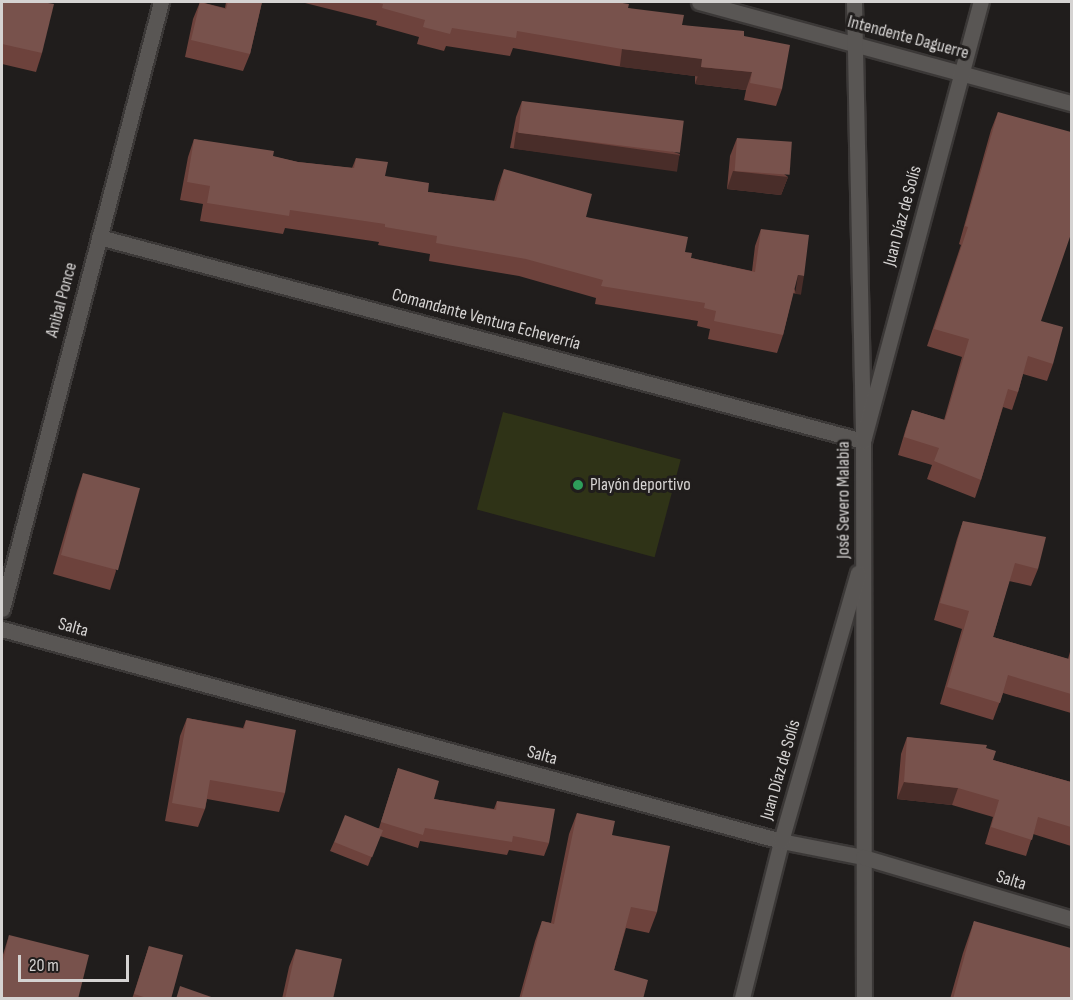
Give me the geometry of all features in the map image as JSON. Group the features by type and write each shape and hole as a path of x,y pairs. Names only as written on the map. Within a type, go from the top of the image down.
{"street":[{"name":"Anibal Ponce","path":"2,609 161,2"},
{"name":"Intendente Daguerre","path":"699,2 1071,103"},
{"name":"José Severo Malabia","path":"854,2 863,441 864,999"},
{"name":"Juan Díaz de Solís","path":"863,441 981,2"},
{"name":"Comandante Ventura Echeverría","path":"99,237 863,441"},
{"name":"Juan Díaz de Solís","path":"742,999 781,841 863,554"},
{"name":"Salta","path":"2,629 781,841 863,857 1071,919"}],"green space":[{"name":"Playón deportivo","path":"503,412 681,460 655,557 477,510"}],"building":[{"path":"2,2 54,4 42,53 2,44"},
{"path":"200,2 226,9 228,2 262,2 250,54 191,40"},
{"path":"374,2 616,2 629,4 628,8 684,15 682,25 744,31 744,36 790,45 782,89 750,83 752,72 701,67 702,59 622,49 517,31 516,38 452,28 450,34 423,27 425,20 382,8 383,4"},
{"path":"522,101 684,121 680,153 518,133"},
{"path":"998,112 1071,132 1071,234 1041,321 1063,327 1053,364 1028,356 1018,392 1008,389 981,480 934,461 939,448 904,437 912,410 945,420 969,339 934,329 968,227 965,226"},
{"path":"737,138 792,142 790,175 735,171"},
{"path":"194,139 274,151 273,156 298,162 354,168 356,158 388,162 385,176 429,183 428,192 496,201 504,169 592,194 586,217 688,237 685,252 692,253 691,258 755,272 761,229 809,235 804,276 798,275 783,335 714,321 716,311 704,308 705,303 601,286 603,280 526,259 436,243 437,236 385,227 385,224 290,210 289,216 207,203 210,186 187,182"},
{"path":"83,473 140,488 118,570 61,555"},
{"path":"963,521 1046,537 1038,569 1015,563 993,637 1069,659 1071,649 1071,694 1008,675 1000,703 947,687 969,611 940,603"},
{"path":"187,718 244,729 246,720 296,730 285,793 210,780 205,809 172,803"},
{"path":"907,737 987,745 986,748 996,751 993,760 1071,782 1071,827 1038,817 1032,840 991,827 999,800 958,788 904,782"},
{"path":"398,768 439,781 434,799 496,810 497,801 555,809 549,843 513,836 512,842 425,828 423,835 381,822"},
{"path":"577,813 615,821 612,835 670,846 657,912 631,907 614,970 648,980 643,999 521,999 542,921 554,924"},
{"path":"345,815 383,830 372,857 334,842"},
{"path":"974,921 1071,948 1071,999 953,999"},
{"path":"9,935 89,955 78,999 2,999 2,966"},
{"path":"149,946 183,955 171,999 150,999 134,994"},
{"path":"296,949 342,959 333,999 285,999"},
{"path":"180,986 217,999 176,999"}],"place":[{"name":"Playón deportivo","path":"578,485"}]}
